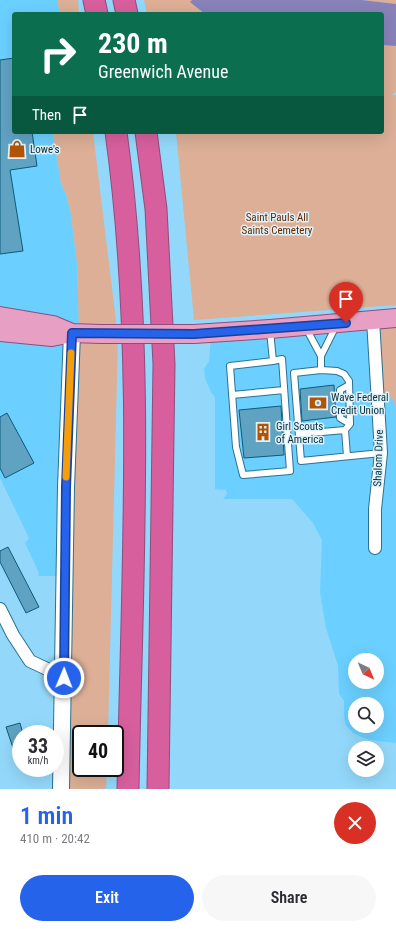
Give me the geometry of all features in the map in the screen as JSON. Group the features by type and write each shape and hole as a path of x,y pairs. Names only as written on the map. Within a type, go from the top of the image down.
{"highway":[{"path":"94,0 97,12"},
{"path":"124,0 127,12"},
{"path":"116,134 129,256 134,366 134,475 128,789"},
{"path":"146,134 156,209 164,364 158,789"}],"main road":[{"path":"0,316 53,325 72,333"},
{"path":"0,332 52,338 72,333 194,334 270,330 396,318"}],"street":[{"name":"Shalom Drive","path":"373,320 381,453 375,509 375,548"},
{"path":"61,789 66,487 72,333"},
{"path":"0,609 13,635 30,661 64,678"}],"lane":[{"path":"321,370 321,356 337,324"},
{"path":"305,327 321,356"},
{"path":"270,330 273,361"},
{"path":"282,359 284,390 290,471 243,475 236,447 230,366 282,359"},
{"path":"347,456 345,430 350,424 349,381 344,374 337,371 321,370 294,373 301,461 381,453"},
{"path":"340,395 340,390 349,385"},
{"path":"232,395 284,390"},
{"path":"340,412 340,418 350,424"},
{"path":"298,434 345,430"}],"shaded area":[{"path":"0,0 57,0 60,12 12,12 12,134 53,134 61,184 66,194 71,215 77,262 79,330 63,576 38,576 39,573 25,543 29,538 0,478"},
{"path":"192,0 362,0 396,4 396,46 384,45 384,12 202,12 190,2"},
{"path":"371,319 396,408 396,743 369,740 353,733 384,733 384,697 348,697 348,727 346,725 344,717 344,701 339,694 338,666 326,628 320,592 322,540 313,523 292,499 223,499 227,494 226,490 215,489 215,397 211,392 205,378 204,369 209,361 211,337"}],"green space":[{"path":"57,0 78,0 79,12 60,12"},
{"path":"144,0 192,0 191,2 203,12 147,12"},
{"path":"362,0 396,0 396,4"},
{"name":"Saint Pauls All Saints Cemetery","path":"384,45 396,46 396,92 392,95 396,95 396,305 194,320 176,134 384,134"},
{"path":"53,134 93,134 118,337 108,725 72,725 72,777 107,777 106,789 61,789 61,777 64,777 64,725 79,330 77,263 71,215 66,194 61,184"},
{"path":"396,317 396,408 392,398 375,396 376,319"}],"building":[{"name":"Lowe's","path":"12,58 12,134 32,134 37,166 10,170 23,251 0,254 0,60"},
{"name":"Wave Federal Credit Union","path":"334,385 336,417 302,421 300,389"},
{"name":"Girl Scouts of America","path":"281,406 284,455 244,458 239,410"},
{"path":"7,413 34,463 5,478 0,468 0,417"},
{"path":"8,547 39,607 26,613 0,562 0,551"},
{"path":"12,725 12,745 6,727"}],"slow traffic":[{"path":"66,477 71,353"}],"place":[{"name":"Lowe's","path":"17,149"},
{"name":"Wave Federal Credit Union","path":"318,403"},
{"name":"Girl Scouts of America","path":"263,432"}],"route":[{"path":"64,678 66,487 72,333 194,334 346,323"}]}
